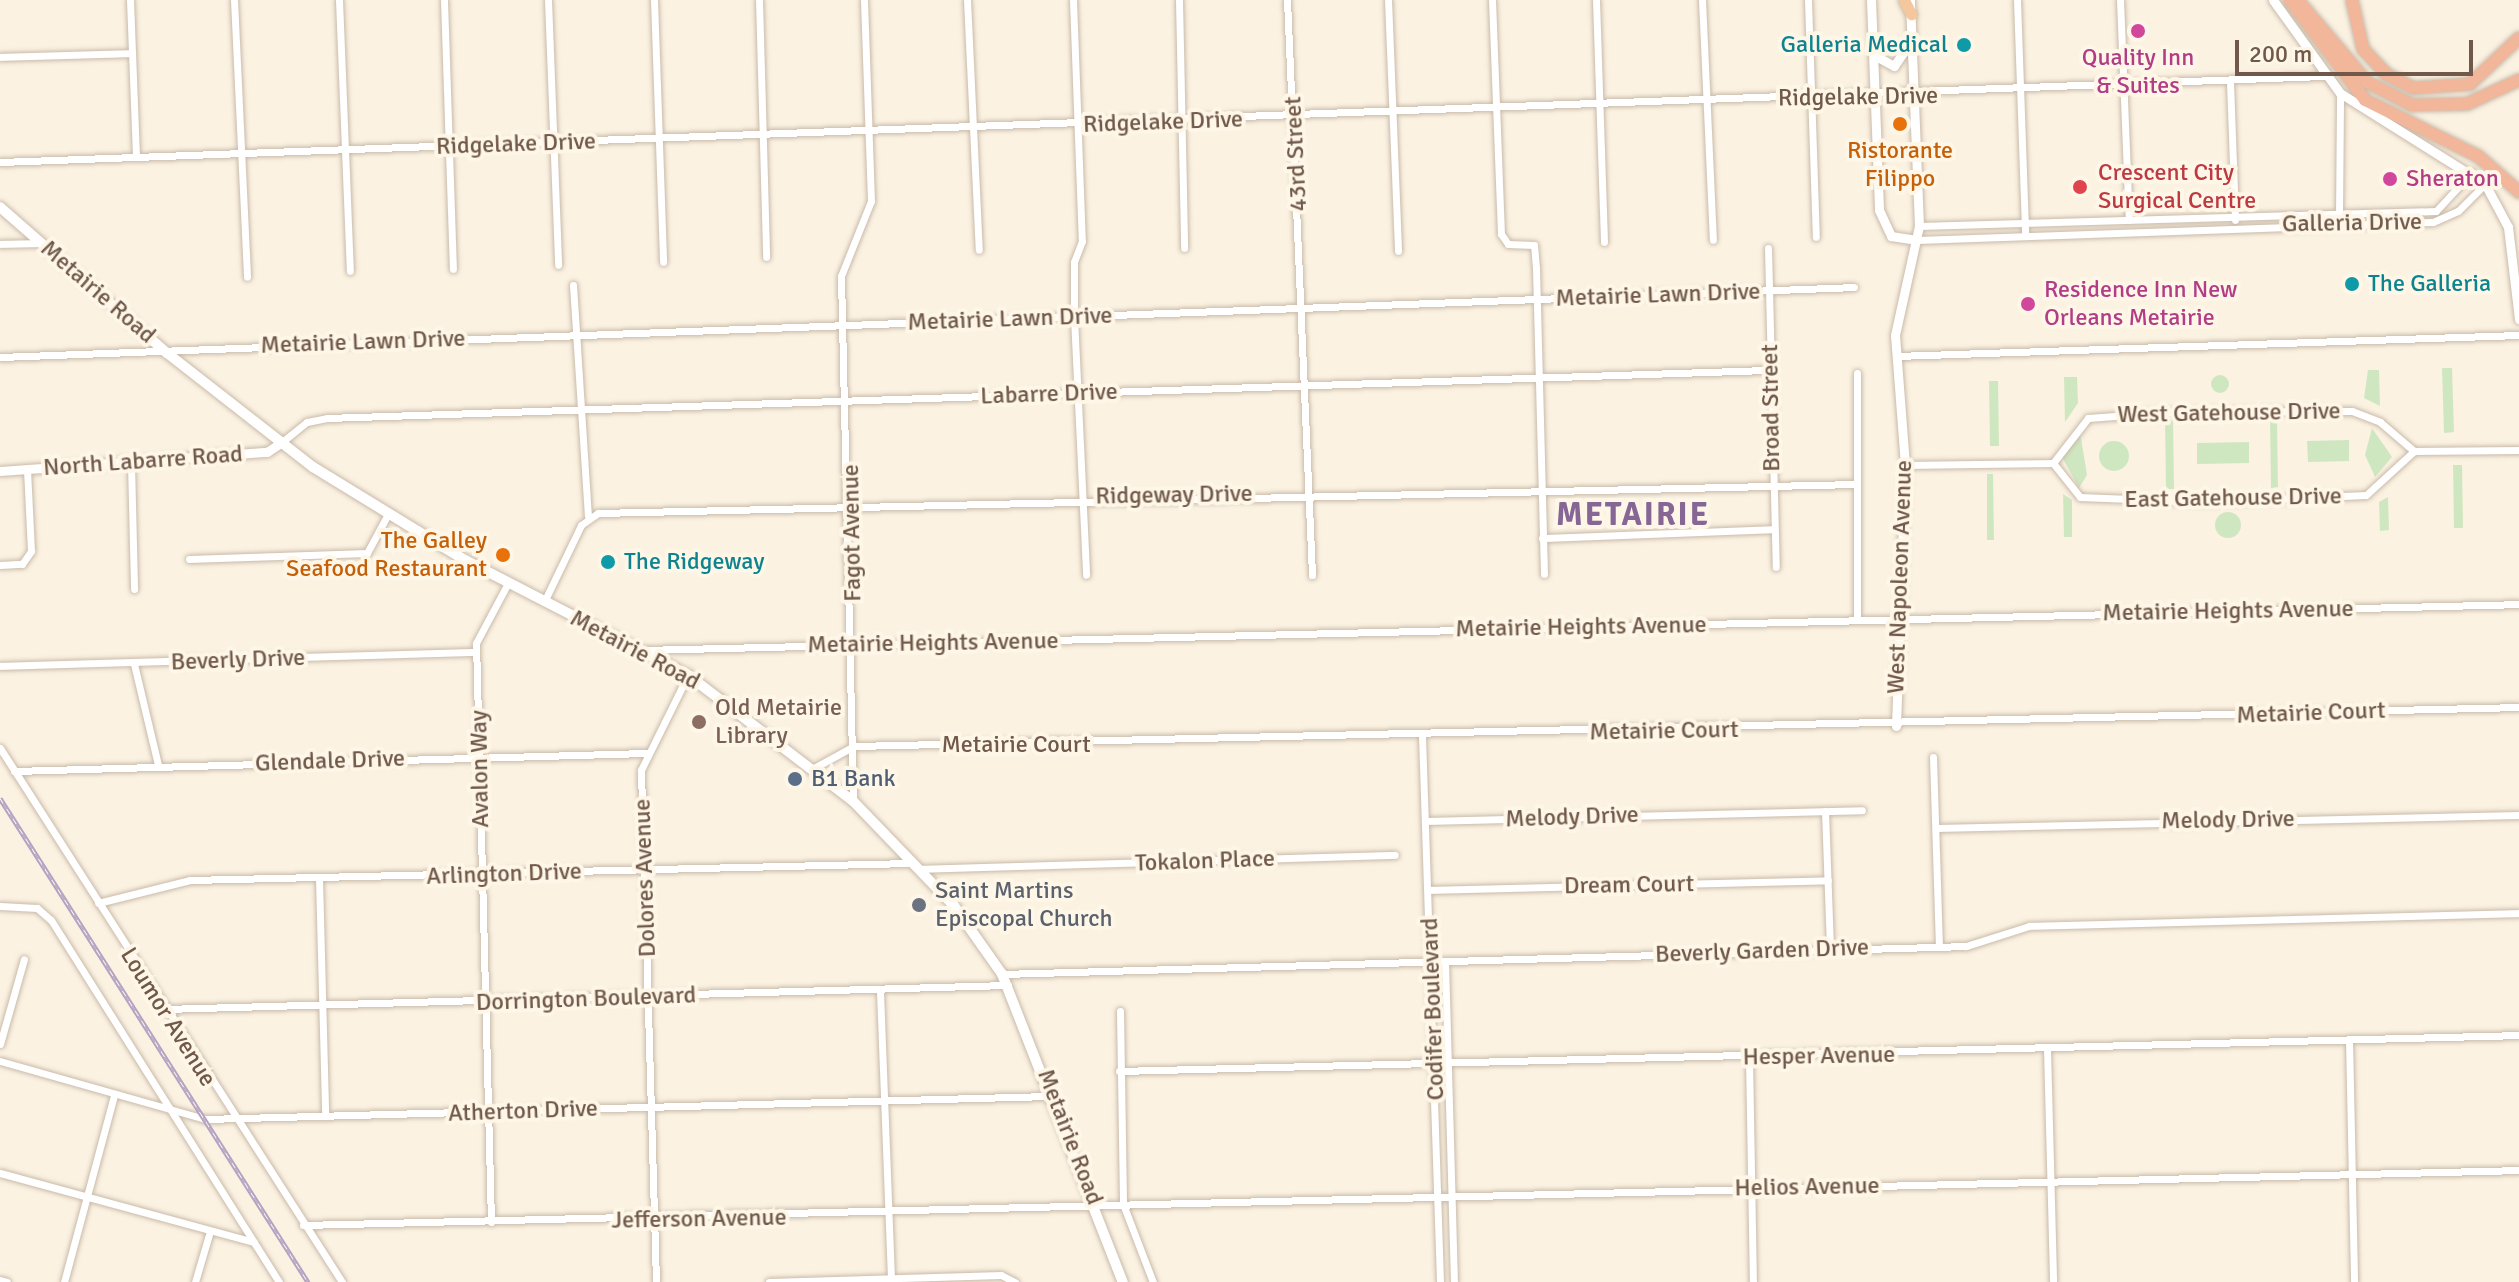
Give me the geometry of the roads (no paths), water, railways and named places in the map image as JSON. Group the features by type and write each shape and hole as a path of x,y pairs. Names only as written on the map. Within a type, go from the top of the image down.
{"highway":[{"path":"1907,0 1911,14"},
{"path":"2290,0 2365,100 2478,156 2519,192"},
{"path":"2298,0 2367,82 2412,105 2438,107 2480,101 2519,80"},
{"path":"2352,0 2363,49 2386,74 2414,88 2470,84 2519,38"}],"main road":[{"name":"Metairie Road","path":"0,207 167,353 282,442 388,514 508,583 688,675 814,768 853,801 916,866 1002,974 1055,1096 1123,1282"}],"street":[{"path":"130,0 136,157"},
{"path":"234,0 247,277"},
{"path":"339,0 350,271"},
{"path":"444,0 453,269"},
{"path":"548,0 558,265"},
{"path":"654,0 663,262"},
{"path":"759,0 766,257"},
{"path":"864,0 868,133"},
{"path":"967,0 979,250"},
{"path":"1073,0 1082,241 1074,262 1074,317 1086,575"},
{"path":"1179,0 1184,248"},
{"name":"43rd Street","path":"1287,0 1304,309 1312,493 1312,575"},
{"path":"1388,0 1398,251"},
{"path":"1492,0 1501,234 1508,244 1534,245 1544,574"},
{"path":"1596,0 1604,242"},
{"path":"1702,0 1713,240"},
{"path":"1808,0 1816,237"},
{"path":"1871,0 1883,229 1917,240"},
{"path":"2017,0 2025,234"},
{"path":"2120,0 2130,230"},
{"path":"2273,0 2340,93 2472,172 2485,184 2508,227 2519,319"},
{"name":"West Napoleon Avenue","path":"1896,726 1896,619 1905,465 1896,356 1899,304 1919,226 1911,14"},
{"path":"1874,55 1888,66 1903,62 1911,29"},
{"path":"0,57 132,53"},
{"name":"Ridgelake Drive","path":"0,162 762,134 974,131 1707,102 1875,91 1913,96 2020,93 2325,76"},
{"path":"2230,82 2235,226"},
{"path":"2339,223 2340,93"},
{"name":"Fagot Avenue","path":"853,801 850,402 843,326 842,266 869,214 868,133"},
{"name":"Galleria Drive","path":"1919,226 2436,211 2472,172"},
{"name":"Galleria Drive","path":"1917,240 2448,219 2485,184"},
{"path":"0,244 42,242"},
{"name":"Broad Street","path":"1768,248 1776,567"},
{"path":"544,602 588,516 577,413 573,285"},
{"name":"Metairie Lawn Drive","path":"0,357 1854,287"},
{"path":"1896,356 2519,335"},
{"name":"Labarre Drive","path":"282,442 307,422 327,418 577,413 1770,370"},
{"path":"1857,373 1857,620"},
{"name":"West Gatehouse Drive","path":"2053,463 2088,418 2168,412 2352,411 2380,422 2414,451"},
{"name":"North Labarre Road","path":"0,471 267,452 282,442"},
{"path":"2414,451 2519,450"},
{"name":"East Gatehouse Drive","path":"2053,463 2080,497 2220,501 2366,495 2414,451"},
{"path":"131,463 134,589"},
{"path":"1905,465 2053,463"},
{"path":"0,565 22,564 31,551 27,470"},
{"name":"Ridgeway Drive","path":"588,516 851,503 1081,497 1857,484"},
{"path":"189,559 367,553 388,514"},
{"path":"1542,538 1774,529"},
{"path":"476,652 508,583"},
{"name":"Metairie Heights Avenue","path":"642,650 2519,604"},
{"name":"Beverly Drive","path":"0,666 476,652"},
{"name":"Avalon Way","path":"476,652 491,1222"},
{"path":"134,664 158,765"},
{"path":"647,753 688,675"},
{"name":"Metairie Court","path":"814,768 854,746 1896,726 2519,707"},
{"name":"Codifer Boulevard","path":"1422,736 1436,1062 1440,1282"},
{"name":"Loumor Avenue","path":"0,748 231,1118 342,1282"},
{"name":"Glendale Drive","path":"14,771 647,753"},
{"name":"Dolores Avenue","path":"647,753 643,762 644,869 656,1282"},
{"path":"1933,757 1939,946"},
{"name":"Melody Drive","path":"1426,821 1862,810"},
{"path":"1825,811 1830,950"},
{"name":"Melody Drive","path":"1936,828 2519,815"},
{"name":"Tokalon Place","path":"916,866 1395,855"},
{"name":"Arlington Drive","path":"98,903 178,881 482,876 644,869 916,866"},
{"path":"319,878 325,1115"},
{"name":"Dream Court","path":"1429,890 1828,880"},
{"name":"Loumor Avenue","path":"0,906 37,908 279,1282"},
{"name":"Beverly Garden Drive","path":"1002,974 1966,946 2029,926 2519,913"},
{"path":"0,1044 24,959"},
{"name":"Codifer Boulevard","path":"1445,961 1454,1282"},
{"name":"Dorrington Boulevard","path":"164,1009 485,1003 649,995 880,992 1008,985"},
{"path":"880,992 891,1280"},
{"path":"1120,1011 1123,1204 1153,1282"},
{"name":"Hesper Avenue","path":"1119,1071 2519,1035"},
{"path":"2349,1039 2354,1282"},
{"path":"2047,1049 2053,1282"},
{"path":"1749,1057 1753,1282"},
{"name":"Atherton Drive","path":"0,1061 168,1109 231,1118 1055,1096"},
{"path":"64,1282 114,1095"},
{"name":"Helios Avenue","path":"1095,1204 2519,1170"},
{"path":"0,1173 254,1242"},
{"name":"Jefferson Avenue","path":"303,1225 890,1215 1095,1204"},
{"path":"195,1282 210,1231"},
{"path":"0,1280 7,1282"},
{"path":"769,1282 1014,1280"}],"railway":[{"path":"0,798 308,1282"}],"place":[{"name":"Quality Inn & Suites","path":"2138,31"},
{"name":"Galleria Medical","path":"1964,45"},
{"name":"Ristorante Filippo","path":"1900,124"},
{"name":"Sheraton","path":"2390,179"},
{"name":"Crescent City Surgical Centre","path":"2080,187"},
{"name":"The Galleria","path":"2352,284"},
{"name":"Residence Inn New Orleans Metairie","path":"2028,304"},
{"name":"The Galley Seafood Restaurant","path":"503,555"},
{"name":"The Ridgeway","path":"608,562"},
{"name":"Old Metairie Library","path":"699,722"},
{"name":"B1 Bank","path":"795,779"},
{"name":"Saint Martins Episcopal Church","path":"919,905"}],"district":[{"name":"METAIRIE","path":"1633,515"}]}
